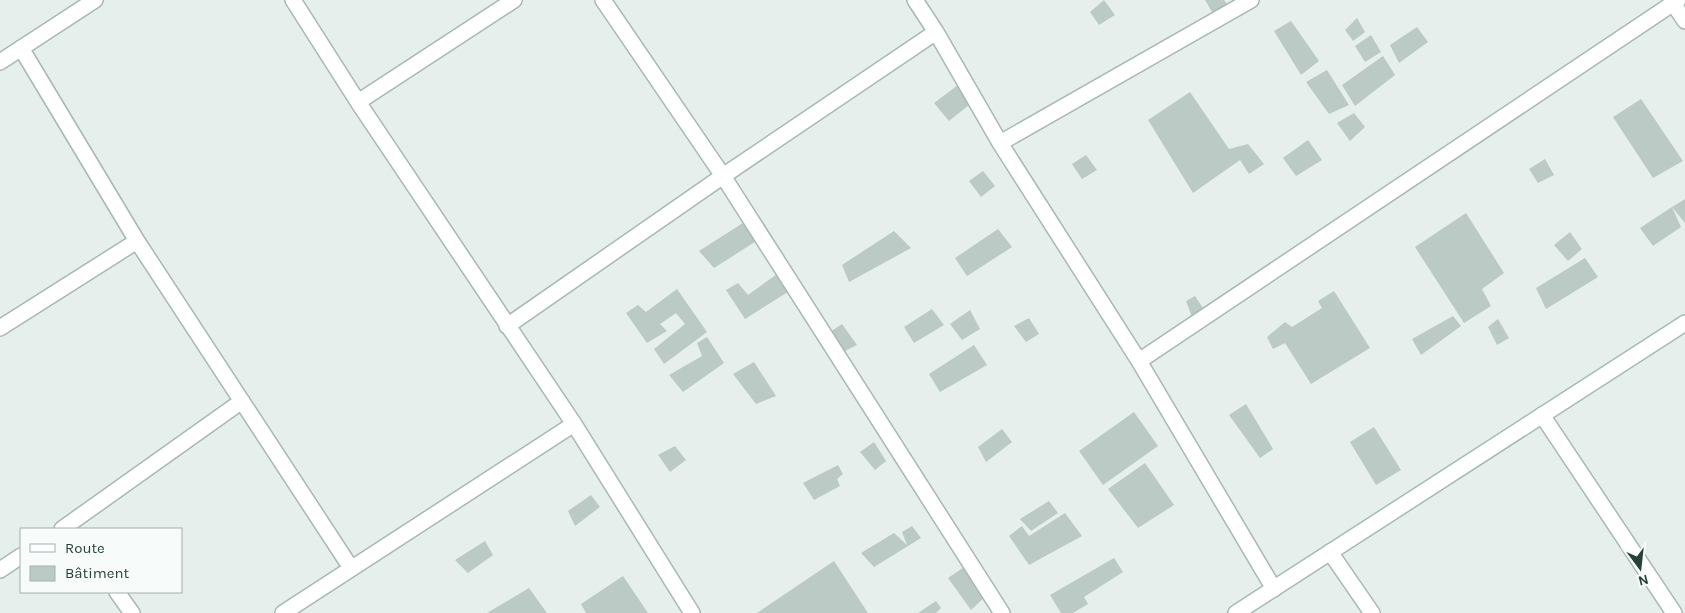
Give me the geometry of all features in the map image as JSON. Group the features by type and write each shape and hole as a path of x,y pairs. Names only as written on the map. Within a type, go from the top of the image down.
{"street":[{"path":"0,62 95,0"},
{"path":"293,0 358,102 574,424 692,613"},
{"path":"358,102 514,0"},
{"path":"603,0 723,176 1002,613"},
{"path":"915,0 936,32 1000,143 1139,361 1274,588"},
{"path":"1000,143 1251,0"},
{"path":"1139,361 1674,1 1685,21"},
{"path":"507,326 723,176 936,32"},
{"path":"21,48 137,241 351,568"},
{"path":"0,328 137,241"},
{"path":"1236,613 1685,322"},
{"path":"71,527 242,401"},
{"path":"1542,415 1674,613"},
{"path":"283,613 574,424"},
{"path":"1330,552 1372,613"},
{"path":"0,570 20,557"},
{"path":"118,593 132,613"}],"building":[{"path":"1104,0 1115,15 1099,25 1090,12"},
{"path":"1205,0 1224,0 1230,9 1215,17"},
{"path":"1357,18 1365,32 1353,41 1345,30"},
{"path":"1291,21 1319,61 1301,75 1274,31"},
{"path":"1417,27 1428,42 1399,63 1390,45"},
{"path":"1371,35 1381,52 1365,62 1355,46"},
{"path":"1383,56 1395,75 1355,106 1342,85"},
{"path":"1327,70 1349,105 1329,114 1306,82"},
{"path":"962,82 974,101 949,121 934,103"},
{"path":"1190,92 1229,149 1248,144 1264,164 1249,174 1240,160 1193,193 1148,120"},
{"path":"1641,99 1683,161 1653,178 1613,117"},
{"path":"1354,113 1365,127 1350,141 1337,123"},
{"path":"1308,140 1322,160 1296,176 1283,158"},
{"path":"1086,155 1097,170 1082,179 1072,164"},
{"path":"1545,159 1554,175 1538,183 1529,169"},
{"path":"983,171 995,186 981,197 969,181"},
{"path":"1685,199 1685,223 1672,207"},
{"path":"1672,207 1681,227 1653,246 1640,228"},
{"path":"1466,213 1504,273 1482,289 1491,306 1464,323 1415,247"},
{"path":"746,221 758,240 714,268 699,251"},
{"path":"998,229 1012,247 967,276 955,258"},
{"path":"894,231 911,248 849,282 842,265"},
{"path":"1570,232 1582,249 1568,261 1554,245"},
{"path":"1585,258 1598,277 1546,309 1536,288"},
{"path":"777,274 791,290 745,319 726,290 738,283 748,295"},
{"path":"677,289 707,332 664,364 654,349 685,324 676,313 660,324 667,331 647,343 626,313 638,305 646,312"},
{"path":"1334,291 1370,348 1311,384 1285,343 1273,349 1267,337 1285,322 1292,327 1322,308 1318,301"},
{"path":"1195,296 1205,311 1192,317 1186,301"},
{"path":"932,309 944,325 914,343 904,327"},
{"path":"970,310 980,329 962,340 950,324"},
{"path":"1453,316 1461,326 1421,355 1412,339"},
{"path":"1029,318 1039,334 1026,342 1014,326"},
{"path":"1498,319 1509,338 1497,345 1488,327"},
{"path":"842,324 857,345 841,353 827,334"},
{"path":"707,337 724,363 683,392 669,375 702,356 697,343"},
{"path":"974,345 987,365 940,392 929,374"},
{"path":"754,362 776,396 756,404 733,374"},
{"path":"1246,404 1273,449 1260,458 1229,415"},
{"path":"1134,412 1158,446 1103,485 1079,451"},
{"path":"1374,427 1401,470 1376,485 1350,442"},
{"path":"1002,429 1012,442 986,462 978,447"},
{"path":"874,442 886,461 875,470 860,452"},
{"path":"675,446 686,460 670,472 658,455"},
{"path":"1145,463 1174,505 1138,528 1108,489"},
{"path":"838,465 843,474 837,479 840,486 814,500 803,483"},
{"path":"591,495 600,507 575,526 568,511"},
{"path":"1049,501 1058,513 1031,531 1020,519"},
{"path":"1065,513 1082,536 1029,565 1009,536 1022,526 1029,536"},
{"path":"912,526 921,538 874,567 861,553 894,533 907,545 902,532"},
{"path":"485,541 493,555 468,573 455,560"},
{"path":"1114,558 1123,572 1084,597 1088,604 1073,613 1061,613 1050,595"},
{"path":"834,561 868,613 757,613"},
{"path":"967,565 985,597 971,610 948,578"},
{"path":"623,576 648,613 586,613 581,604"},
{"path":"529,588 547,613 487,613"},
{"path":"936,601 941,608 936,613 918,613"}]}
